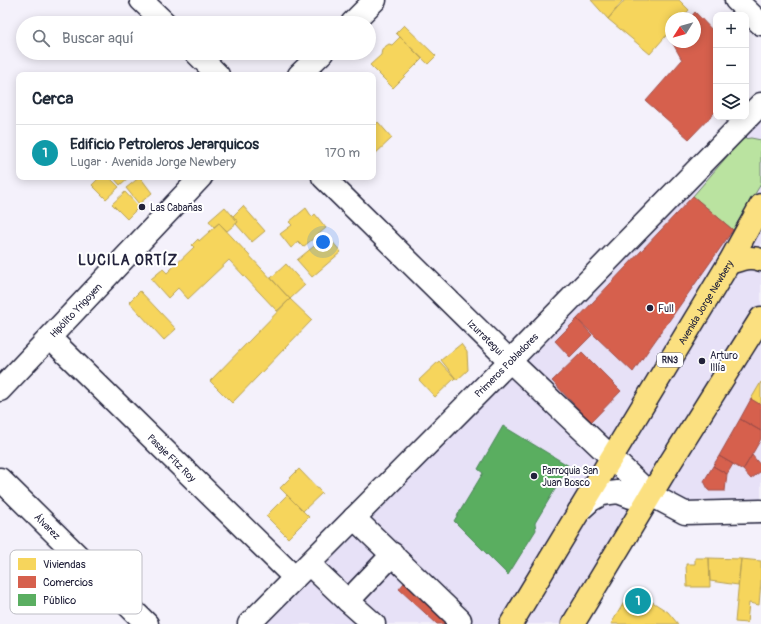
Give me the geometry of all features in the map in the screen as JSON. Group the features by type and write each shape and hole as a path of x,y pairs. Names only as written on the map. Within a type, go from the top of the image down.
{"highway":[{"name":"Avenida Jorge Newbery","path":"511,624 729,263 761,205"},
{"path":"729,263 747,258 756,258 761,260"},
{"path":"573,624 761,318"}],"street":[{"path":"141,0 158,16"},
{"path":"359,16 375,0"},
{"path":"736,0 761,24"},
{"path":"203,60 215,72"},
{"path":"303,72 315,60"},
{"name":"Primeros Pobladores","path":"249,624 761,104"},
{"name":"Hipólito Yrigoyen","path":"0,390 198,180"},
{"name":"Izurrategui","path":"326,180 510,360 651,495 685,513 761,510"},
{"name":"Pasaje Fitz Roy","path":"50,338 302,571 348,602 374,624"},
{"name":"Álvarez","path":"0,479 72,550"},
{"path":"577,514 591,500 602,494 618,492 631,497 651,495"},
{"path":"354,518 460,620 456,624"},
{"path":"348,602 393,554"},
{"name":"Álvarez","path":"137,614 147,624"}],"shaded area":[{"path":"761,104 761,511 708,513 651,495 573,624 249,624 745,120 749,120 749,116"}],"green space":[{"path":"751,138 761,140 761,184 733,230 693,196 743,139"}],"building: Viviendas":[{"path":"591,0 623,0 608,19"},
{"path":"625,0 679,0 689,10 687,12 665,12 665,37 650,54 608,19"},
{"path":"404,25 436,56 428,64 396,33"},
{"path":"400,37 422,59 393,88 370,65 381,55 382,49 389,44 392,45"},
{"path":"378,122 392,138 376,153 376,124"},
{"path":"97,180 112,180 119,187 106,199 92,185"},
{"path":"116,180 126,180 120,185"},
{"path":"136,180 142,180 152,193 139,204 126,188"},
{"path":"125,192 139,207 127,219 112,204"},
{"path":"243,206 265,231 252,242 236,224 238,222 233,216"},
{"path":"225,207 238,222 227,231 219,223 214,227 209,221"},
{"path":"306,208 312,217 315,214 326,228 303,247 298,242 291,248 280,234 292,225 289,222"},
{"path":"219,223 290,299 277,311 229,260 188,299 178,288 168,298 151,279 163,269 167,273 194,247 192,245 198,239 199,241"},
{"path":"324,238 328,243 331,240 341,252 312,277 297,260"},
{"path":"286,264 305,285 290,299 271,278"},
{"path":"140,291 176,329 164,340 129,302"},
{"path":"290,299 312,320 232,403 210,381"},
{"path":"461,344 467,352 468,370 457,380 441,360"},
{"path":"439,361 455,378 435,397 419,380"},
{"path":"761,382 761,405 751,399"},
{"path":"299,469 322,493 303,511 280,488"},
{"path":"287,495 309,517 288,538 266,516"},
{"path":"695,558 709,558 710,587 687,587 686,564 695,564"},
{"path":"709,558 741,559 738,585 710,581"},
{"path":"741,559 761,561 759,605 749,603 747,623 735,622"},
{"path":"632,589 668,612 678,624 611,624"}],"building: Comercios":[{"path":"701,18 713,31 713,114 689,139 646,101 682,60 675,48 701,48"},
{"path":"693,196 733,230 633,372 577,319"},
{"path":"577,319 592,335 570,357 555,341"},
{"path":"582,352 621,391 591,422 552,381"},
{"path":"751,399 761,405 761,431 740,419"},
{"path":"740,419 761,431 761,439 743,470 719,456"},
{"path":"752,455 761,466 761,471 751,479 743,470"},
{"path":"719,456 733,464 727,474 713,466"},
{"path":"713,466 727,474 725,491 709,491 704,481"},
{"path":"409,577 449,624 437,624 399,589"}],"building: Público":[{"path":"503,426 569,466 535,523 536,530 508,575 454,521 483,473 478,469"}],"place":[{"name":"Las Cabañas","path":"142,207"},
{"name":"Full","path":"650,308"},
{"name":"Arturo Illía","path":"702,361"},
{"name":"Parroquia San Juan Bosco","path":"534,476"},
{"name":"Edificio Petroleros Jerarquicos","path":"638,601"}],"district":[{"name":"LUCILA ORTÍZ","path":"128,260"}]}
